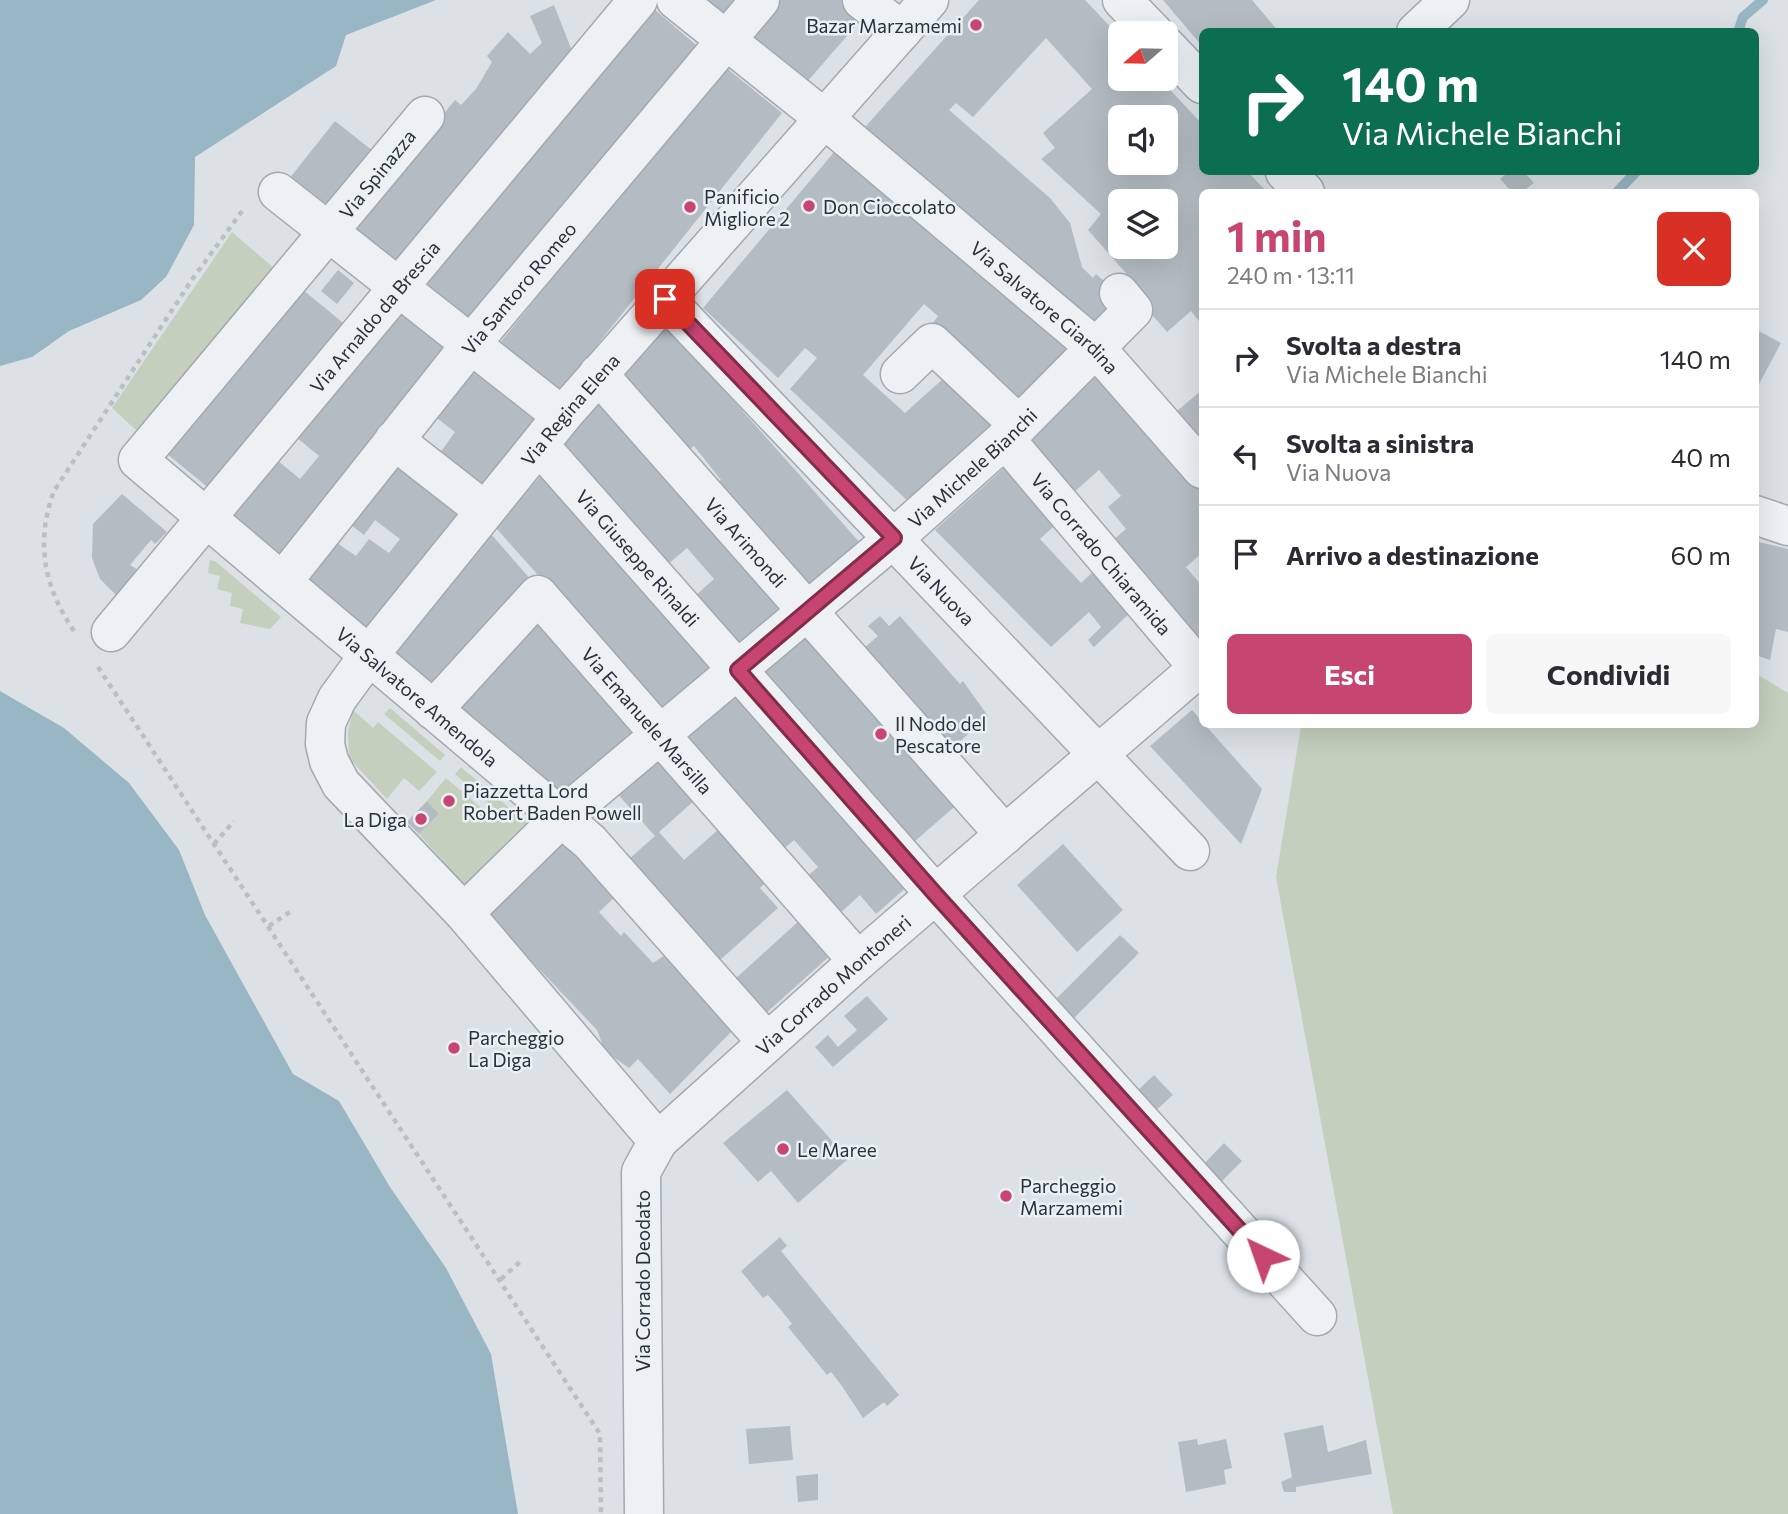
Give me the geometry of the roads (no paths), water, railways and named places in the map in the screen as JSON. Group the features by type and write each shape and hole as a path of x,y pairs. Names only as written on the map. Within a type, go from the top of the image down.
{"street":[{"name":"Via Arnaldo da Brescia","path":"95,645 206,517 638,0"},
{"name":"Via Salvatore Giardina","path":"676,0 825,119 1095,347 1199,465"},
{"name":"Via Santoro Romeo","path":"282,581 471,344 760,0"},
{"path":"862,0 902,31"},
{"name":"Via Regina Elena","path":"464,913 341,784 329,761 325,744 326,723 337,699 369,655 550,430 929,0"},
{"path":"1122,0 1142,21"},
{"path":"1420,28 1450,0"},
{"path":"1178,59 1199,81"},
{"name":"Via Spinazza","path":"138,460 425,116"},
{"path":"266,194 330,233 471,344 550,430"},
{"name":"Via Michele Bianchi","path":"464,913 561,818 894,538 1012,432 1133,310 1119,293"},
{"name":"Via Nuova","path":"665,299 1190,851"},
{"name":"Via Corrado Chiaramida","path":"900,374 932,343 1012,432 1199,664"},
{"name":"Via Arimondi","path":"598,374 1006,835"},
{"name":"Via Giuseppe Rinaldi","path":"550,430 738,670 936,895 1317,1316"},
{"path":"394,440 485,512"},
{"name":"Via Salvatore Amendola","path":"138,460 590,842 766,1041"},
{"path":"1759,516 1788,526"},
{"name":"Via Emanuele Marsilla","path":"433,710 538,596 858,961"},
{"name":"Via Corrado Montoneri","path":"658,1141 766,1041 1199,668"},
{"path":"464,913 658,1141"},
{"name":"Via Corrado Deodato","path":"644,1514 641,1172 658,1141"}],"water":[{"path":"0,0 436,0 346,35 336,66 195,157 194,225 166,277 141,300 69,331 32,357 0,366"},
{"path":"0,691 64,728 129,783 179,850 205,915 293,1074 339,1101 390,1187 446,1268 491,1354 518,1514 0,1514"}],"waterway":[{"path":"1739,28 1743,17 1763,0"},
{"path":"1620,189 1633,175"}],"place":[{"name":"Bazar Marzamemi","path":"976,25"},
{"name":"Don Cioccolato","path":"809,206"},
{"name":"Panificio Migliore 2","path":"690,207"},
{"name":"Il Nodo del Pescatore","path":"881,734"},
{"name":"Piazzetta Lord Robert Baden Powell","path":"449,801"},
{"name":"La Diga","path":"421,819"},
{"name":"Parcheggio La Diga","path":"454,1048"},
{"name":"Le Maree","path":"783,1149"},
{"name":"Parcheggio Marzamemi","path":"1006,1196"}]}
